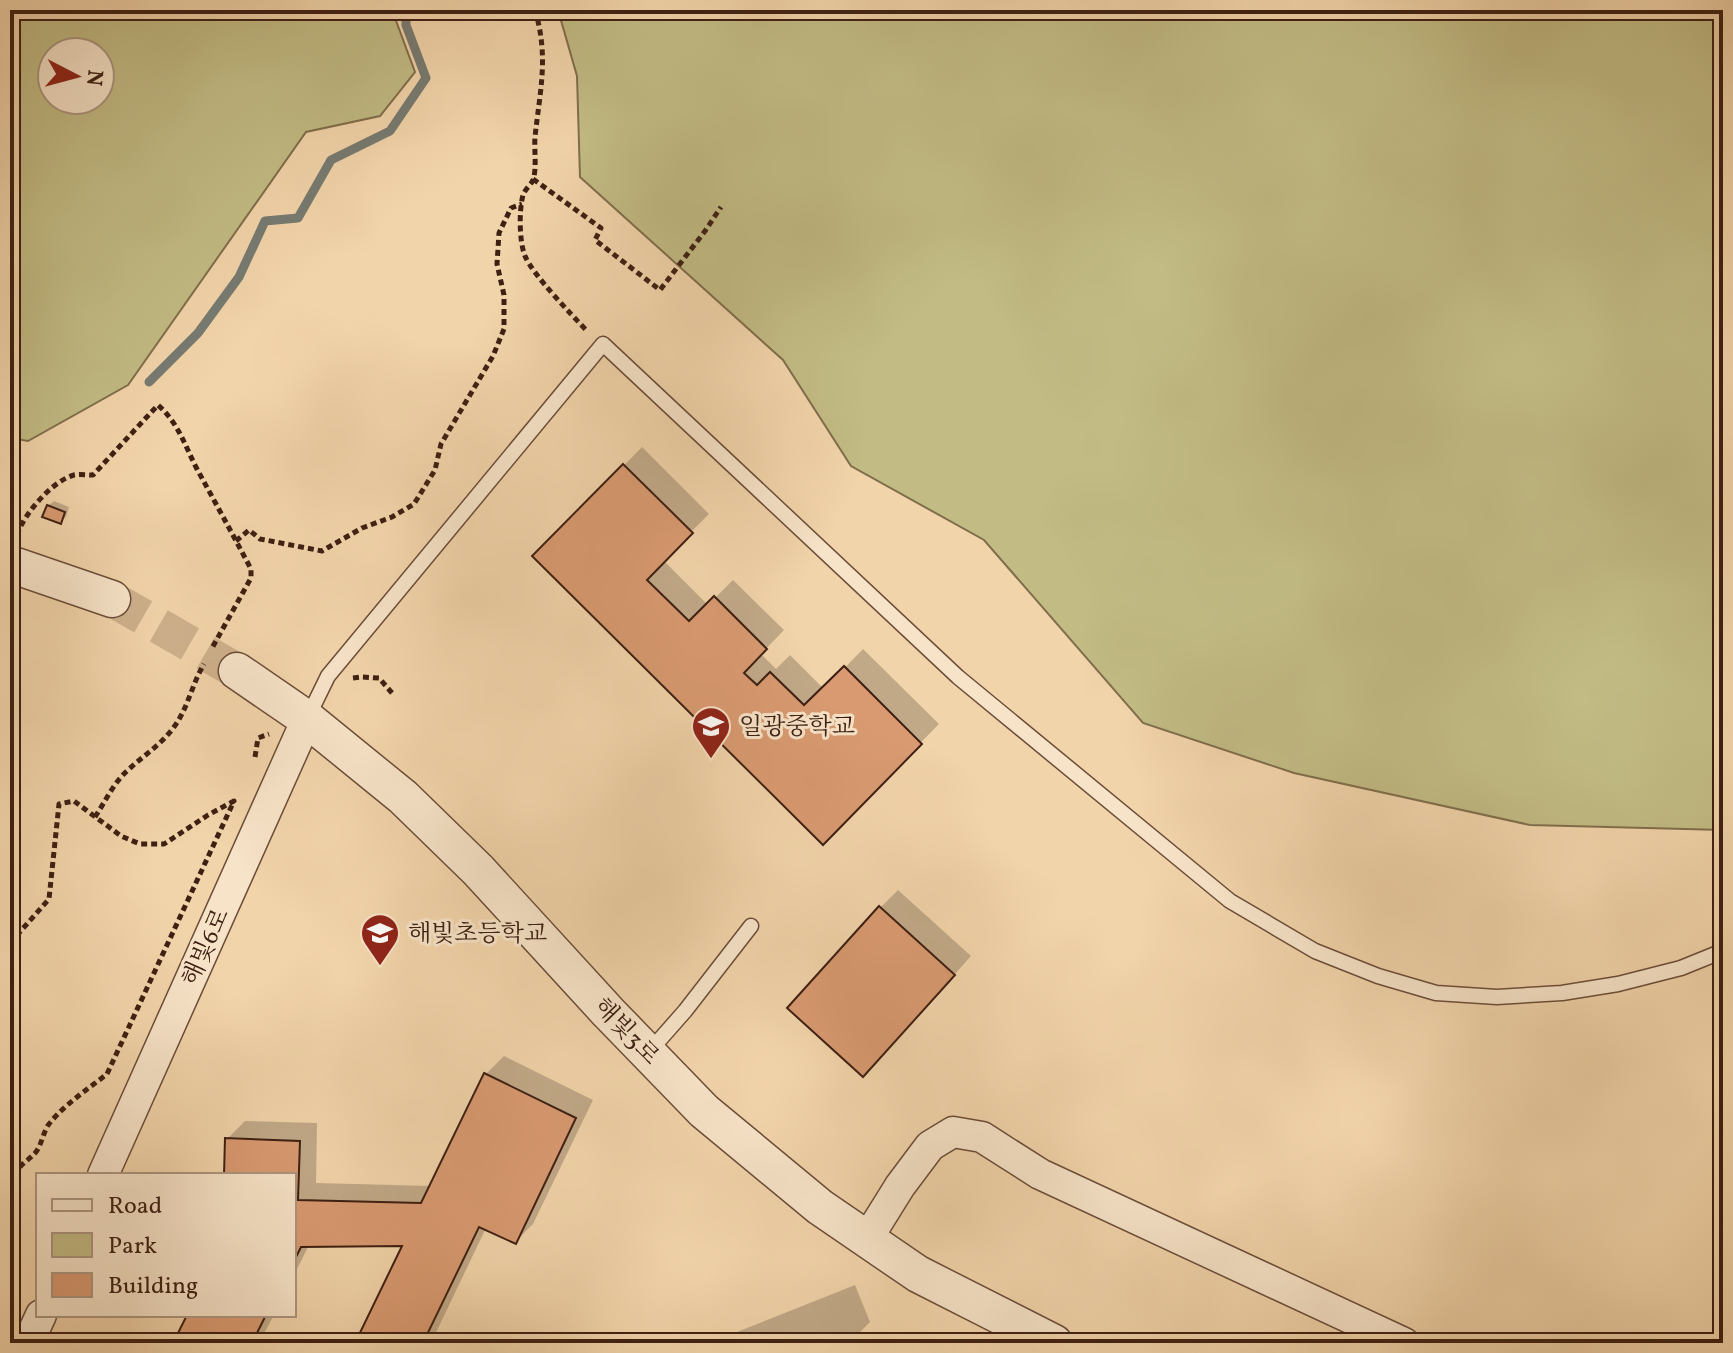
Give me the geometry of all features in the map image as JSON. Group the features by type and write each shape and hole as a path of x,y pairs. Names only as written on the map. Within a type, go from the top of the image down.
{"street":[{"path":"10,564 112,599"},
{"name":"해빛3로","path":"237,671 307,719 403,797 468,860 704,1111 820,1207 918,1274 1054,1343"},
{"name":"해빛6로","path":"104,1173 307,719"},
{"path":"867,1239 900,1186 930,1146 953,1132 982,1137 1040,1174 1404,1343"},
{"path":"28,1343 40,1317"}],"lane":[{"path":"307,719 328,676 603,344 958,677 1230,901 1315,951 1378,976 1436,993 1497,997 1562,993 1618,984 1681,968 1723,951"},
{"path":"647,1053 685,1011 751,926"}],"path":[{"path":"535,10 541,32 543,70 533,179 523,193 520,217 525,255 557,297 603,344"},
{"path":"533,179 601,228 595,240 660,290 721,207"},
{"path":"236,541 249,530 260,539 322,551 414,504 435,470 441,444 493,356 504,329 504,295 497,264 499,233 511,208 522,204"},
{"path":"21,523 39,499 56,485 73,475 93,475 158,405 181,432 194,463 251,569 251,578 195,680 177,724 162,742 125,772 95,817"},
{"path":"328,676 345,680 379,678 392,693"},
{"path":"10,943 49,899 59,804 74,801 121,836 140,844 164,844 234,801 107,1074 73,1100 50,1123 38,1150 19,1165 10,1185 13,1209 10,1231"}],"green space":[{"path":"10,10 392,10 415,72 380,116 306,132 128,385 28,441 10,438"},
{"path":"558,10 1723,10 1723,830 1530,825 1294,773 1143,723 984,540 851,466 783,360 580,177 577,76"}],"building":[{"path":"623,464 693,533 647,580 689,621 714,596 767,649 744,673 757,685 770,672 804,705 844,666 922,744 823,845 532,556"},
{"path":"47,505 65,512 61,524 42,517"},
{"path":"879,906 955,975 863,1077 787,1008"},
{"path":"484,1073 576,1118 516,1244 479,1227 423,1343 355,1343 402,1246 301,1247 296,1257 296,1173 224,1173 225,1138 300,1141 298,1200 421,1203"},
{"path":"186,1317 265,1317 252,1343 173,1343"}],"waterway":[{"path":"149,382 198,333 239,277 265,221 298,218 331,160 390,131 426,78 406,25 406,10"}],"tunnel":[{"path":"112,599 237,671"}],"place":[{"name":"일광중학교","path":"711,760"},
{"name":"해빛초등학교","path":"380,967"}]}
